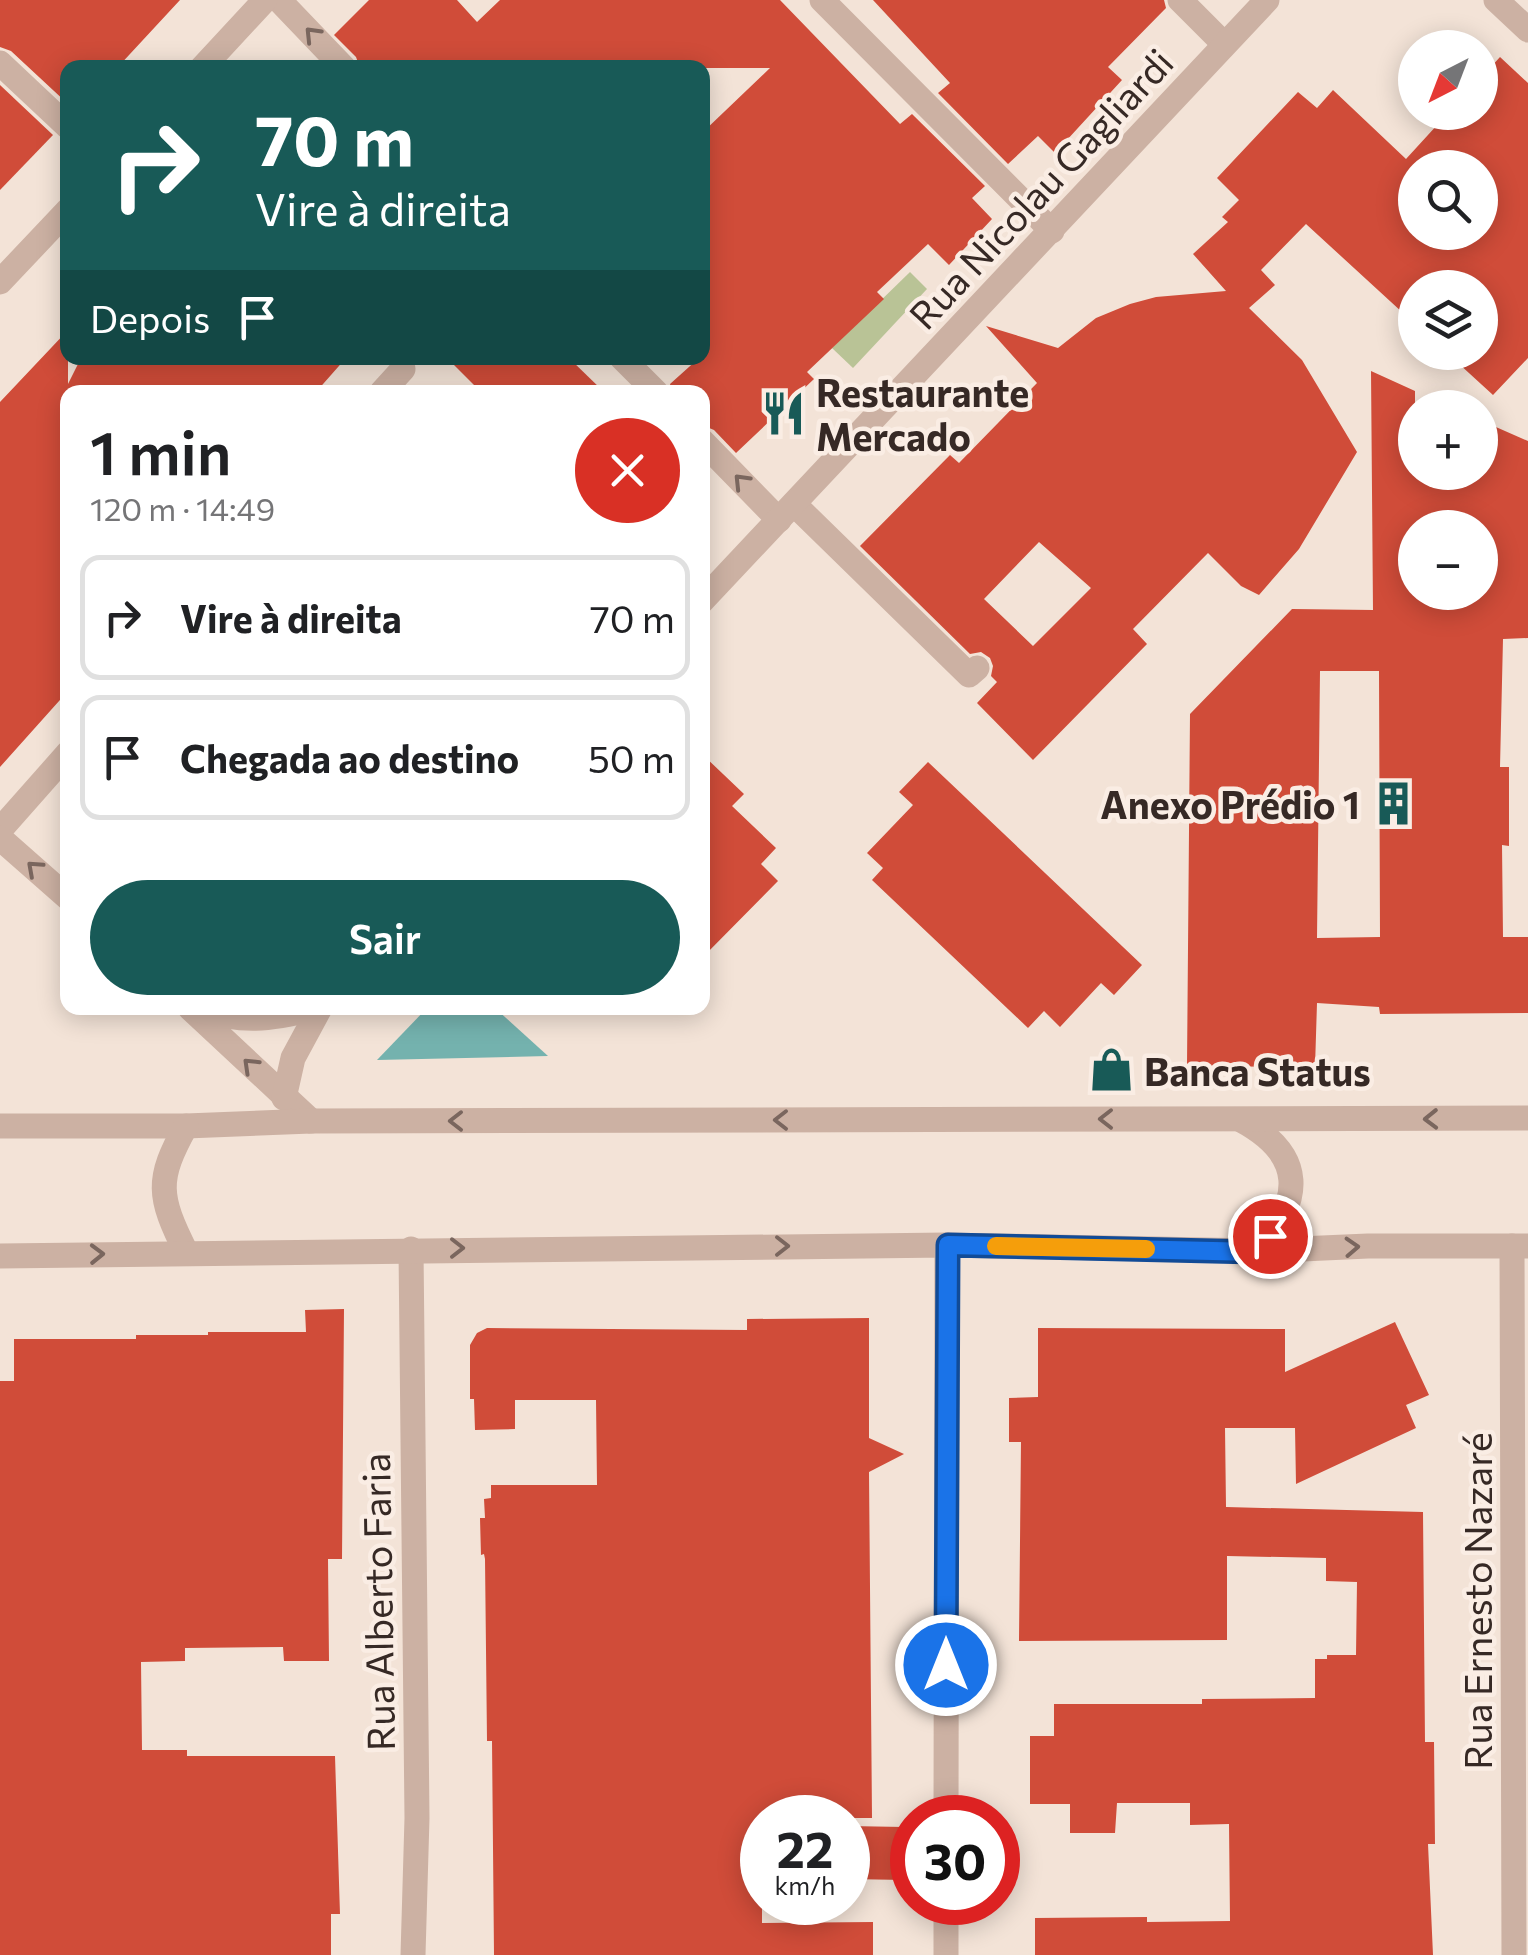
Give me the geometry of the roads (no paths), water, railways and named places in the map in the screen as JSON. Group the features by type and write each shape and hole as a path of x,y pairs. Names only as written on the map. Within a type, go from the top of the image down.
{"street":[{"path":"209,60 265,0"},
{"path":"279,0 336,60"},
{"path":"822,0 1052,232"},
{"path":"1180,0 1224,44"},
{"name":"Rua Nicolau Gagliardi","path":"710,593 1267,0"},
{"path":"1496,0 1528,30"},
{"path":"0,64 60,120"},
{"path":"0,282 60,218"},
{"path":"629,365 649,385"},
{"path":"388,385 403,369"},
{"path":"710,448 970,675 977,668"},
{"path":"60,763 0,834 60,890"},
{"path":"197,1015 311,1120"},
{"path":"220,1015 267,1020 288,1015"},
{"path":"284,1098 292,1058 314,1015"},
{"path":"0,1126 186,1126 311,1120 1528,1118"},
{"path":"1239,1119 1267,1134 1282,1154 1290,1174 1287,1212 1256,1252"},
{"path":"186,1126 162,1182 173,1226 186,1252"},
{"path":"946,1795 948,1245"},
{"path":"0,1256 948,1245 1256,1252 1368,1246 1520,1246"},
{"name":"Rua Ernesto Nazaré","path":"1514,1955 1520,1246"},
{"name":"Rua Alberto Faria","path":"411,1249 417,1818 413,1955"},
{"path":"946,1925 946,1955"}],"water":[{"path":"420,1015 503,1015 548,1056 377,1060"}],"place":[{"name":"Restaurante Mercado","path":"783,413"},
{"name":"Anexo Prédio 1","path":"1393,803"},
{"name":"Banca Status","path":"1111,1070"}]}
